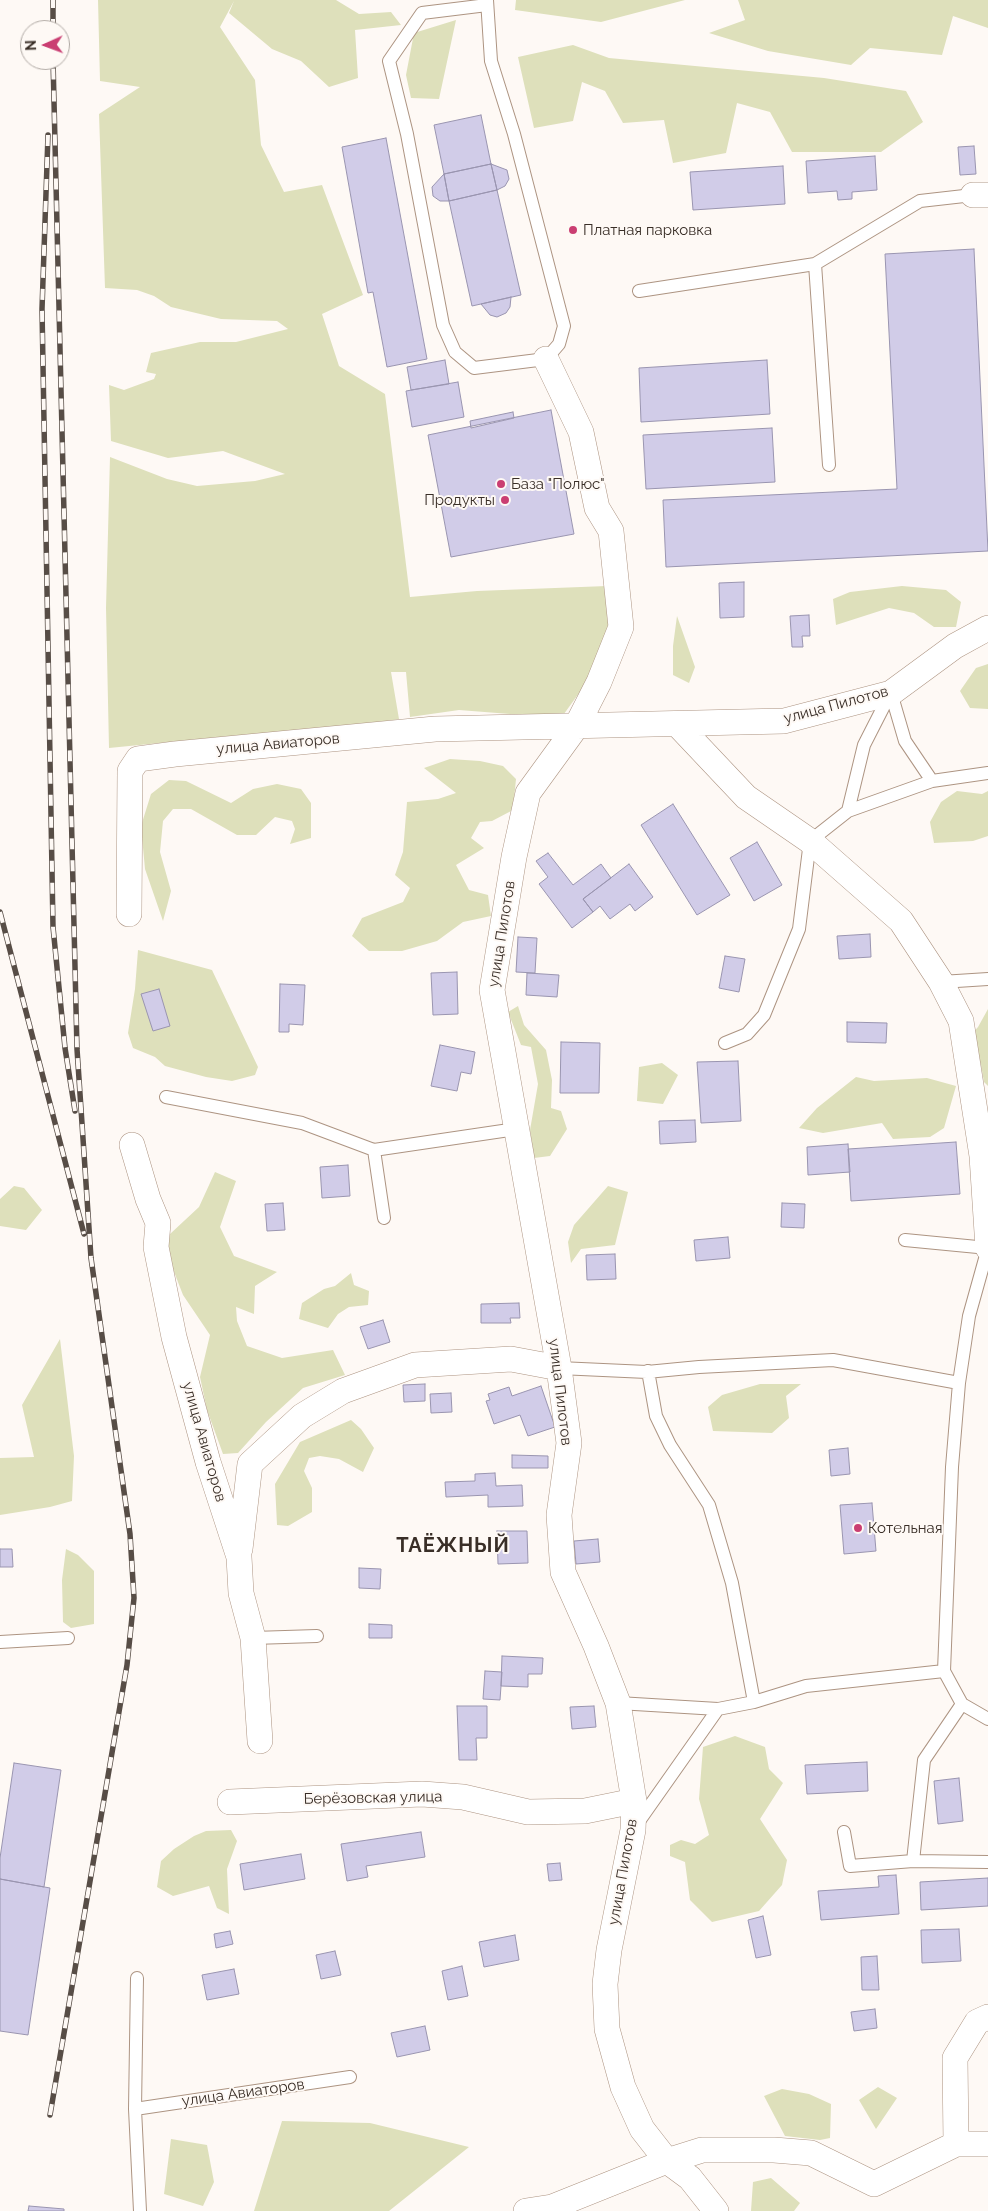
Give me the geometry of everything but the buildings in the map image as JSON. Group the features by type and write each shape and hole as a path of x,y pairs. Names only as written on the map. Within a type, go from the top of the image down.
{"street":[{"name":"улица Пилотов","path":"546,359 581,432 597,508 611,531 621,627 599,682 576,727 528,793 514,856 492,990 559,1368 569,1443 559,1515 563,1572 596,1646 618,1703 634,1801 633,1830 609,1950 605,1984 607,2029 627,2096 642,2129 667,2161 690,2178 716,2211"},
{"name":"улица Пилотов","path":"576,727 784,721 891,693 955,646 988,628"},
{"path":"677,724 746,797 810,841 902,921 941,982 961,1022 982,1156 988,1248"},
{"name":"улица Авиаторов","path":"129,914 130,772 138,760 175,754 435,729 576,727"},
{"name":"улица Авиаторов","path":"132,1145 148,1199 158,1222 156,1247 174,1337 208,1462 239,1557 241,1593 253,1638 260,1742"},
{"path":"239,1557 250,1464 302,1416 343,1391 415,1365 511,1359 559,1368"},
{"name":"Берёзовская улица","path":"230,1802 422,1794 463,1797 528,1812 585,1812 634,1801"},
{"path":"956,2144 955,2058 977,2022 988,2017"},
{"path":"526,2211 552,2207 667,2161 702,2150 774,2150 812,2153 874,2184 956,2144 988,2144"}],"lane":[{"path":"487,2 491,61 514,134 564,326 559,344 546,359 474,368 455,352 444,326 407,134 389,61 422,13 487,2"},
{"path":"639,291 815,264 920,202 980,195"},
{"path":"815,264 829,465"},
{"path":"891,693 905,741 932,780"},
{"path":"848,811 864,745 891,693"},
{"path":"726,1043 747,1034 764,1015 799,929 810,841 848,811 932,780 988,773"},
{"path":"941,982 988,979"},
{"path":"166,1097 302,1123 374,1150 516,1129"},
{"path":"374,1150 384,1218"},
{"path":"905,1240 988,1248 969,1316 959,1383 952,1467 944,1671 962,1704 988,1719"},
{"path":"559,1368 648,1371 833,1360 959,1383"},
{"path":"648,1371 656,1416 670,1445 709,1505 732,1583 754,1702"},
{"path":"253,1638 317,1636"},
{"path":"0,1642 68,1638"},
{"path":"618,1703 718,1708 754,1702 806,1686 944,1671"},
{"path":"913,1861 924,1760 962,1704"},
{"path":"633,1830 718,1708"},
{"path":"844,1832 850,1866 913,1861 988,1862"},
{"path":"137,1978 135,2109 140,2211"},
{"name":"улица Авиаторов","path":"135,2109 350,2077"}],"green space":[{"path":"98,0 336,0 359,14 391,12 401,25 355,30 358,78 329,87 301,61 272,49 229,13 234,1 220,27 255,80 261,145 284,192 322,185 363,295 322,314 339,366 385,394 410,597 477,591 607,586 610,628 590,678 561,718 459,710 410,717 406,672 391,672 399,719 320,732 220,737 109,748 106,608 110,457 167,479 197,486 255,481 285,474 223,451 168,458 111,441 109,385 124,390 154,379 156,374 146,372 151,353 200,342 236,342 288,329 277,321 221,319 171,307 154,296 137,290 105,288 99,114 140,87 100,81"},
{"path":"516,0 685,0 601,22 515,10"},
{"path":"738,0 988,0 988,28 953,16 942,55 870,48 851,65 768,51 709,33 745,20"},
{"path":"456,20 439,99 411,98 406,75 414,33"},
{"path":"573,45 609,58 824,78 906,91 923,122 881,152 792,152 770,112 737,103 726,153 673,163 664,120 623,123 605,91 582,82 573,121 534,128 518,57"},
{"path":"902,586 946,590 961,602 956,627 934,627 914,613 889,608 836,625 833,599 850,592"},
{"path":"677,616 695,667 689,683 673,675 673,646"},
{"path":"988,664 988,709 970,708 960,691 976,668"},
{"path":"450,759 480,761 503,766 516,779 513,810 492,821 480,822 471,838 484,848 456,865 469,890 488,895 491,916 463,922 437,941 402,951 369,951 352,936 362,918 403,902 410,888 395,875 403,852 407,802 438,799 456,793 424,768"},
{"path":"169,780 186,781 231,803 253,789 277,784 301,789 311,803 311,838 290,844 295,829 292,821 275,817 256,835 237,835 191,809 173,809 163,821 160,852 171,891 163,921 145,869 141,826 151,794"},
{"path":"957,791 982,794 988,791 988,836 973,841 934,843 930,822 941,802"},
{"path":"138,950 212,970 258,1067 255,1075 232,1081 206,1077 165,1066 155,1057 133,1048 128,1033 135,989"},
{"path":"518,1006 524,1025 546,1050 552,1080 551,1108 561,1111 567,1129 550,1156 534,1158 530,1130 538,1084 531,1047 521,1045 508,1012"},
{"path":"988,1009 988,1086 984,1082 981,1065 971,1035"},
{"path":"662,1063 678,1075 663,1104 637,1101 639,1067"},
{"path":"856,1077 874,1081 927,1078 956,1086 944,1128 930,1137 893,1139 882,1123 823,1133 799,1128 817,1108"},
{"path":"215,1172 236,1181 220,1227 234,1256 277,1272 255,1286 254,1314 236,1307 237,1321 247,1346 282,1358 333,1350 345,1375 303,1388 266,1422 238,1453 223,1454 207,1410 200,1377 210,1335 183,1295 166,1251 170,1234 199,1207"},
{"path":"14,1186 24,1188 42,1210 26,1230 0,1226 0,1199"},
{"path":"608,1186 628,1192 615,1245 581,1249 571,1263 568,1242 574,1225"},
{"path":"351,1273 354,1285 369,1291 368,1305 349,1307 338,1314 328,1328 299,1319 302,1303 324,1289 335,1286"},
{"path":"60,1339 74,1456 72,1501 50,1507 0,1515 0,1458 34,1457 22,1405"},
{"path":"760,1384 801,1384 786,1396 789,1418 772,1433 713,1431 708,1407 722,1395"},
{"path":"351,1420 361,1429 374,1448 363,1472 339,1459 320,1456 309,1458 304,1471 312,1488 312,1512 288,1526 277,1525 275,1484 300,1442"},
{"path":"66,1549 78,1555 94,1571 94,1624 71,1628 63,1622 62,1580"},
{"path":"735,1736 765,1747 769,1769 783,1783 760,1819 787,1860 782,1885 759,1911 712,1922 690,1900 685,1862 670,1856 670,1845 681,1840 695,1844 709,1835 699,1799 703,1747"},
{"path":"231,1830 237,1841 227,1869 229,1914 217,1908 209,1886 173,1896 157,1887 161,1861 174,1849 194,1836 206,1831"},
{"path":"878,2087 897,2098 876,2129 859,2100"},
{"path":"782,2089 809,2094 831,2104 830,2138 820,2140 785,2136 764,2096"},
{"path":"282,2121 370,2123 469,2147 389,2211 254,2211"},
{"path":"171,2139 207,2145 214,2182 203,2206 164,2194"},
{"path":"771,2178 800,2203 794,2211 751,2211 753,2182"}],"railway":[{"path":"53,0 53,20"},
{"path":"50,2115 127,1665 134,1598 130,1534 91,1258 77,1049 53,70"},
{"path":"48,135 42,309 53,927 65,1048 75,1111"},
{"path":"0,912 84,1234"}],"place":[{"name":"Платная парковка","path":"573,230"},
{"name":"База \"Полюс\"","path":"501,484"},
{"name":"Продукты","path":"505,500"},
{"name":"Котельная","path":"858,1528"}],"district":[{"name":"ТАЁЖНЫЙ","path":"453,1546"}]}
